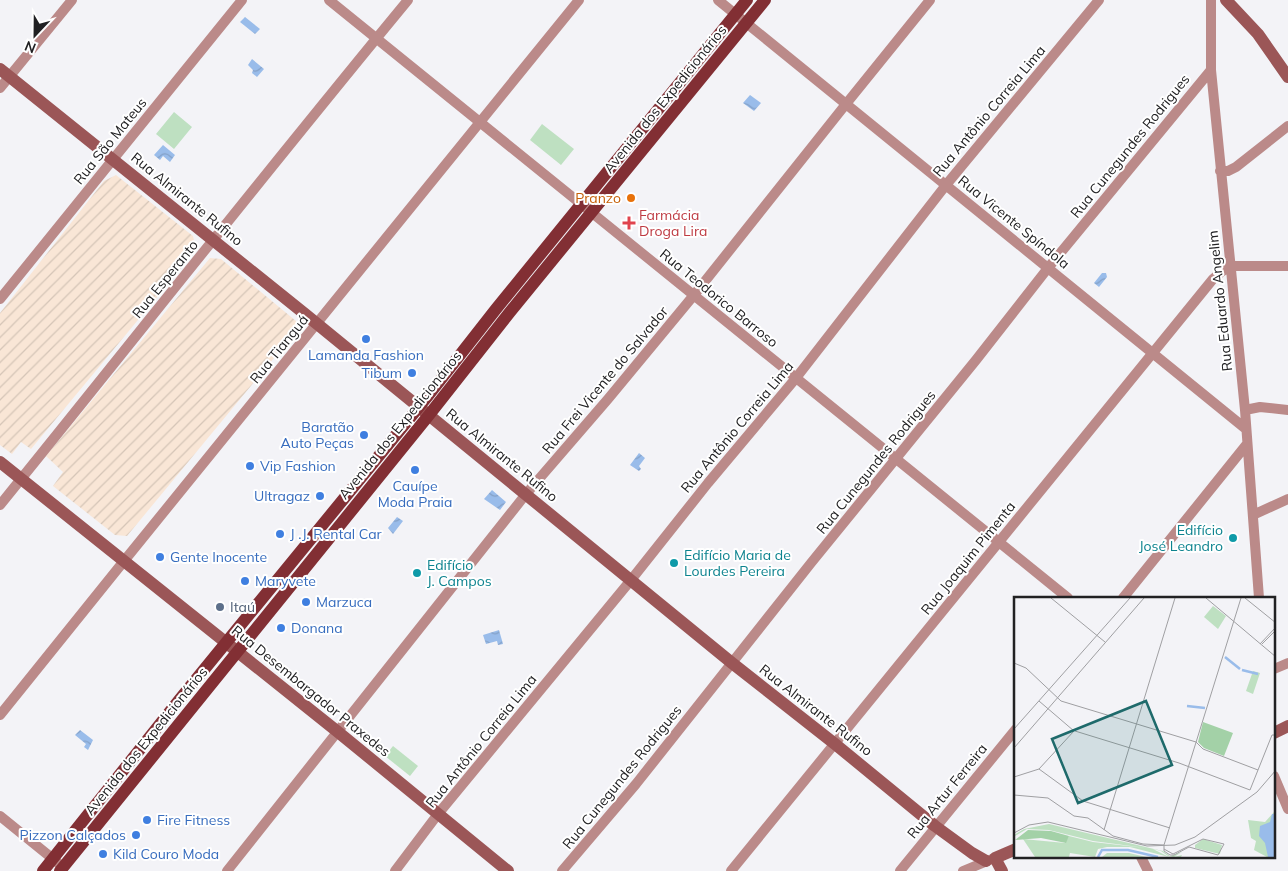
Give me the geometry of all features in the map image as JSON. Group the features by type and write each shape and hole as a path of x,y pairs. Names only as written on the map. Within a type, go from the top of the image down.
{"main road":[{"name":"Avenida dos Expedicionários","path":"61,867 226,642 747,0"},
{"name":"Avenida dos Expedicionários","path":"43,871 61,867 765,0"}],"street":[{"path":"0,88 5,73 72,0"},
{"name":"Rua São Mateus","path":"0,299 242,0"},
{"name":"Rua Teodorico Barroso","path":"329,0 1067,597"},
{"name":"Rua Esperanto","path":"0,505 293,139 408,0"},
{"name":"Rua Tianguá","path":"0,716 579,0"},
{"name":"Rua Vicente Spíndola","path":"718,0 1246,429"},
{"name":"Rua Frei Vicente do Salvador","path":"227,871 526,494 694,295 930,0"},
{"name":"Rua Antônio Correia Lima","path":"395,871 438,814 796,378 946,184 1099,0"},
{"name":"Rua Eduardo Angelim","path":"1211,0 1210,70 1248,444 1259,597"},
{"path":"1226,0 1258,34 1288,77"},
{"name":"Rua Cunegundes Rodrigues","path":"562,871 636,784 1048,268 1210,70"},
{"name":"Rua Almirante Rufino","path":"5,73 113,158 732,663 935,826 972,853 990,860"},
{"path":"1220,171 1228,171 1236,167 1288,126"},
{"path":"1230,266 1288,266"},
{"name":"Rua Joaquim Pimenta","path":"731,871 1212,279 1230,266"},
{"path":"1244,410 1260,407 1288,410"},
{"path":"1123,597 1248,444"},
{"name":"Rua Desembargador Praxedes","path":"0,462 338,732 504,870"},
{"path":"1253,515 1288,499"},
{"path":"1276,668 1288,663"},
{"path":"1276,732 1288,726"},
{"name":"Rua Artur Ferreira","path":"900,871 1014,731"},
{"path":"1276,781 1288,809"},
{"path":"0,816 61,867"},
{"path":"963,871 1014,850"},
{"path":"1142,858 1148,871"},
{"path":"990,860 1002,871"}],"shaded area":[{"path":"116,175 193,236 196,250 31,449 21,442 12,454 0,445 0,313 104,181"},
{"path":"210,258 221,259 296,321 298,329 127,536 115,535 53,486 63,472 46,456"}],"green space":[{"path":"174,112 192,127 174,149 156,134"},
{"path":"542,124 574,149 561,165 530,140"},
{"path":"393,746 418,766 410,776 385,756"}],"water":[{"path":"245,17 260,29 255,34 240,22"},
{"path":"252,59 264,69 257,77 252,73 253,70 248,65"},
{"path":"750,95 761,103 754,111 743,103"},
{"path":"163,145 175,155 170,162 163,156 160,160 154,155"},
{"path":"1102,273 1106,273 1107,277 1099,287 1094,283"},
{"path":"639,453 645,458 639,466 641,469 639,471 630,465"},
{"path":"492,490 506,502 500,510 484,499"},
{"path":"397,517 403,521 393,534 388,528"},
{"path":"499,630 503,644 498,645 497,641 486,644 483,635"},
{"path":"80,730 93,740 88,750 84,747 86,744 75,735"}],"place":[{"name":"Pranzo","path":"631,198"},
{"name":"Farmácia Droga Lira","path":"629,223"},
{"name":"Lamanda Fashion","path":"366,339"},
{"name":"Tibum","path":"412,373"},
{"name":"Baratão Auto Peças","path":"364,435"},
{"name":"Vip Fashion","path":"250,466"},
{"name":"Cauípe Moda Praia","path":"415,470"},
{"name":"Ultragaz","path":"320,496"},
{"name":"J .J. Rental Car","path":"280,534"},
{"name":"Edifício José Leandro","path":"1233,538"},
{"name":"Gente Inocente","path":"160,557"},
{"name":"Edifício Maria de Lourdes Pereira","path":"674,563"},
{"name":"Edifício J. Campos","path":"417,573"},
{"name":"Maryvete","path":"245,581"},
{"name":"Marzuca","path":"306,602"},
{"name":"Itaú","path":"220,607"},
{"name":"Donana","path":"281,628"},
{"name":"Fire Fitness","path":"147,820"},
{"name":"Pizzon Calçados","path":"136,835"},
{"name":"Kild Couro Moda","path":"103,854"}]}
